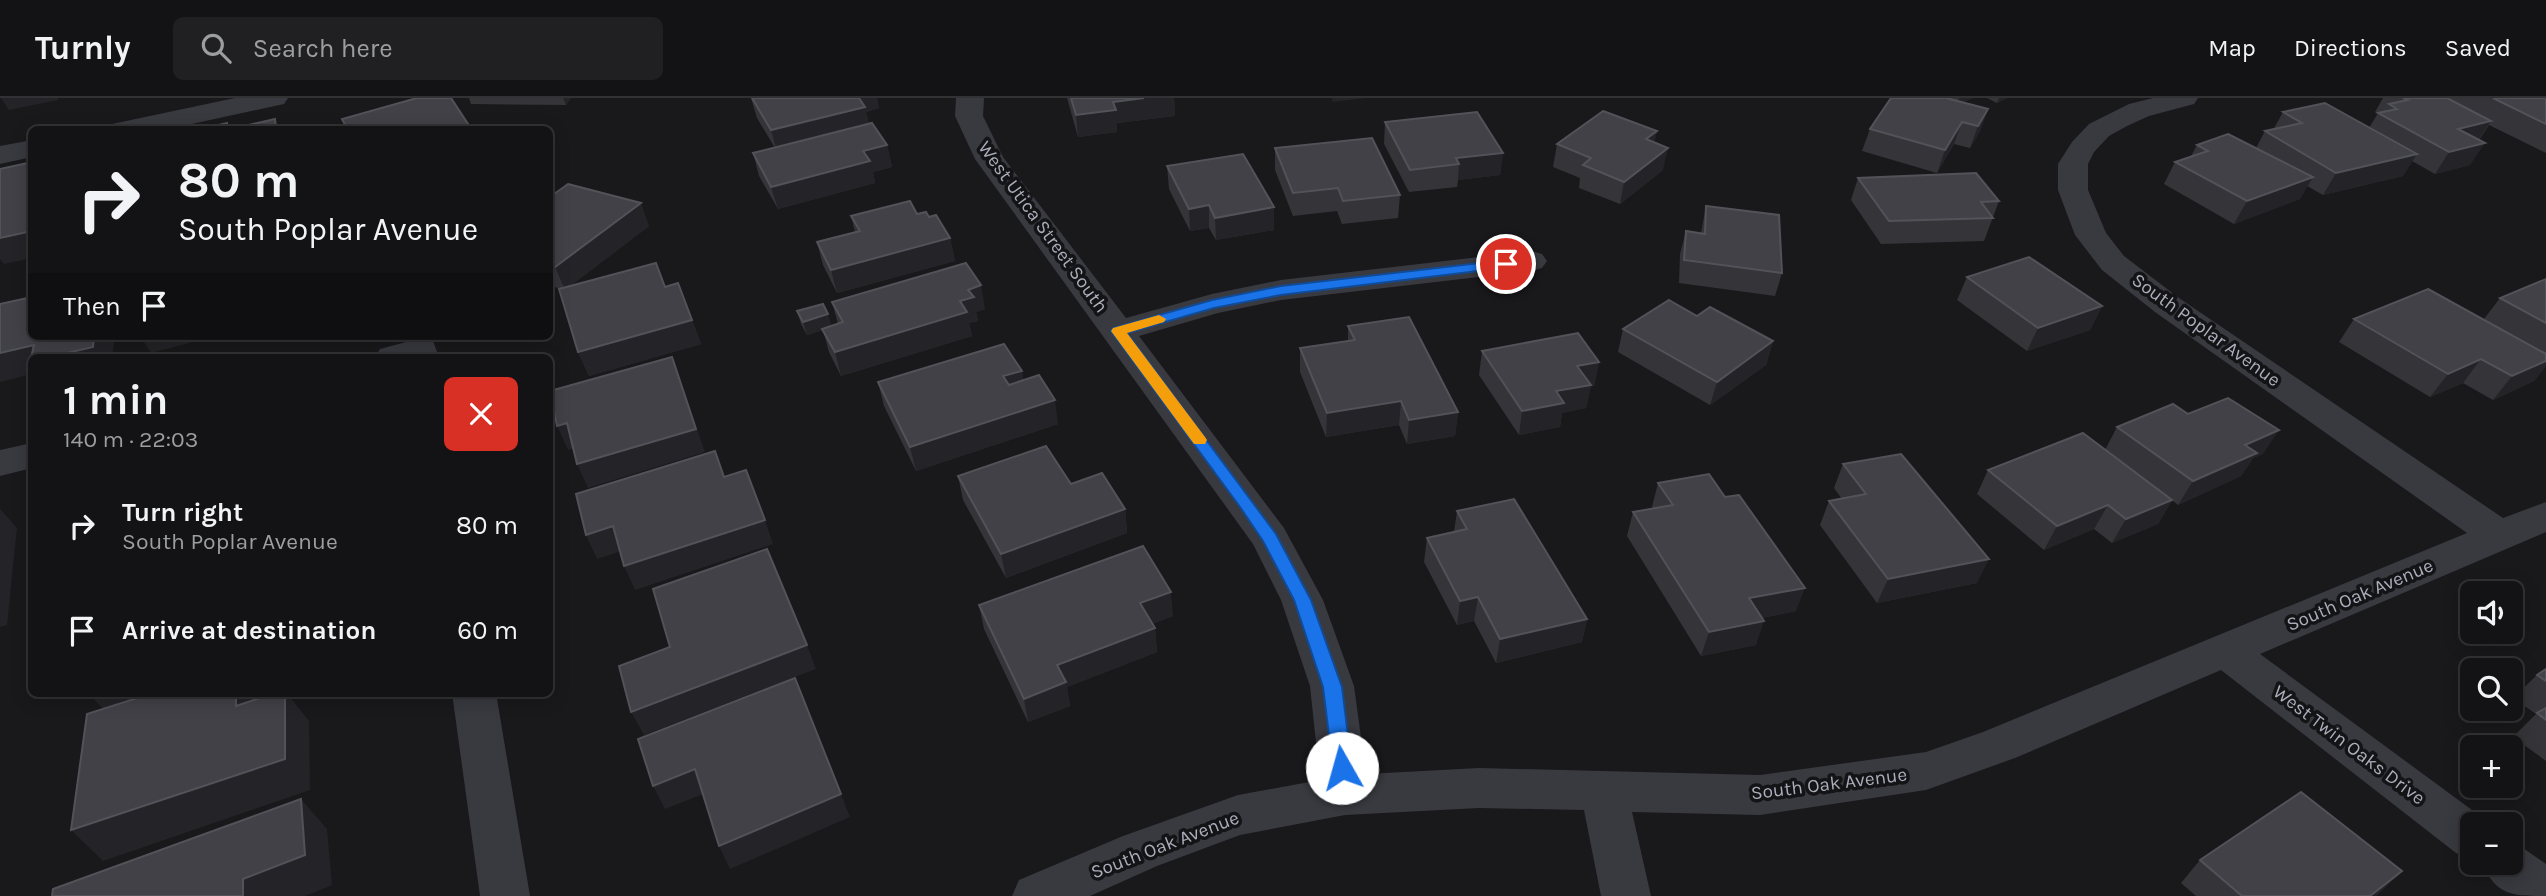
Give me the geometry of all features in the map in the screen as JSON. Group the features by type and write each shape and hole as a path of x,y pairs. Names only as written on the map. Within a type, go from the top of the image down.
{"street":[{"path":"141,126 274,98"},
{"name":"West Utica Street South","path":"970,98 969,116 989,159 1270,538 1302,600 1332,687 1346,795"},
{"name":"South Poplar Avenue","path":"2184,98 2139,110 2118,120 2099,130 2082,148 2073,164 2073,190 2091,235 2113,263 2167,305 2500,536"},
{"path":"0,155 28,149"},
{"path":"1118,331 1212,304 1281,290 1531,261"},
{"path":"0,463 28,456"},
{"name":"South Oak Avenue","path":"1037,896 1140,851 1238,816 1346,795 1479,788 1760,795 1926,771 1999,745 2546,516"},
{"name":"West Twin Oaks Drive","path":"2226,651 2460,828"},
{"path":"475,697 505,896"},
{"path":"1604,791 1626,896"},
{"path":"2522,875 2546,893"}],"building":[{"path":"417,98 451,98 469,126 346,126 342,119"},
{"path":"752,98 859,98 865,107 771,130"},
{"path":"1071,98 1144,98 1113,102 1116,110 1076,115"},
{"path":"1891,98 1946,98 1988,109 1978,126 1962,122 1945,150 1870,129"},
{"path":"2403,98 2447,98 2491,121 2458,129 2485,143 2449,152 2378,113 2397,109 2389,104 2408,100"},
{"path":"2493,98 2546,98 2546,124"},
{"path":"2325,103 2417,154 2336,173 2265,131 2302,123 2283,112"},
{"path":"1603,111 1657,131 1646,139 1668,148 1624,182 1583,165 1591,158 1557,144"},
{"path":"1477,112 1503,153 1456,158 1459,164 1410,170 1385,122"},
{"path":"275,119 276,126 244,126"},
{"path":"872,123 887,145 863,151 870,161 771,187 753,153"},
{"path":"2228,134 2313,177 2247,201 2175,162 2208,151 2197,145"},
{"path":"1372,138 1400,195 1343,201 1338,188 1293,193 1275,148"},
{"path":"1243,154 1274,207 1215,218 1209,205 1189,209 1167,166"},
{"path":"28,163 28,232 0,238 0,169"},
{"path":"1976,173 1999,201 1981,202 1993,218 1889,221 1858,178"},
{"path":"568,184 641,203 555,267 553,195"},
{"path":"910,201 917,214 926,212 929,217 936,215 950,238 831,270 817,242 860,231 851,216"},
{"path":"1706,206 1779,215 1782,273 1684,260 1686,231 1705,234"},
{"path":"2029,257 2102,306 2038,328 1967,277"},
{"path":"656,263 665,287 678,283 692,320 578,352 559,289"},
{"path":"966,263 981,285 968,290 974,297 960,301 967,312 835,352 822,329 843,322 832,302"},
{"path":"2546,279 2546,323 2500,298"},
{"path":"2428,289 2546,354 2546,361 2512,376 2481,359 2448,374 2354,319"},
{"path":"28,298 28,340 94,340 93,347 63,354 32,354 34,345 0,353 0,304"},
{"path":"1669,300 1697,316 1710,307 1773,341 1717,382 1623,329"},
{"path":"823,304 828,314 803,322 797,311"},
{"path":"1409,317 1458,412 1409,420 1401,401 1327,413 1300,348 1355,340 1348,326"},
{"path":"1578,333 1599,362 1577,366 1591,385 1556,391 1564,403 1522,411 1482,351"},
{"path":"1004,344 1022,371 1003,376 1009,385 1039,375 1055,400 910,447 878,382"},
{"path":"672,357 696,429 577,464 567,423 557,426 553,390"},
{"path":"2228,398 2279,430 2245,445 2257,453 2193,481 2117,427 2173,404 2188,414"},
{"path":"2083,433 2172,500 2126,519 2108,505 2057,526 1988,470"},
{"path":"1046,446 1071,484 1102,473 1125,509 1001,554 958,476"},
{"path":"715,451 724,477 746,470 765,520 624,566 613,526 586,535 576,494"},
{"path":"1901,454 1989,559 1888,579 1829,501 1866,494 1843,464"},
{"path":"1709,474 1725,497 1739,495 1805,588 1749,598 1764,621 1709,632 1633,512 1673,505 1658,483"},
{"path":"1514,499 1587,619 1500,639 1478,597 1460,601 1427,538 1467,529 1457,511"},
{"path":"1143,546 1171,592 1140,603 1155,628 1057,665 1066,682 1024,699 979,605"},
{"path":"767,549 807,645 631,712 619,666 670,647 653,589"},
{"path":"2546,669 2546,681 2537,675"},
{"path":"795,678 841,794 719,846 695,769 653,786 638,739"},
{"path":"140,697 236,697 236,706 263,697 285,697 285,759 71,830 87,714"},
{"path":"2546,708 2546,720 2537,713"},
{"path":"2301,792 2402,871 2370,896 2242,896 2200,860"},
{"path":"301,799 305,855 243,879 243,896 52,896 53,889"}],"slow traffic":[{"path":"1159,319 1118,331 1199,440"}],"route":[{"path":"1342,768 1332,687 1302,600 1270,538 1118,331 1212,304 1281,290 1506,264"}]}
